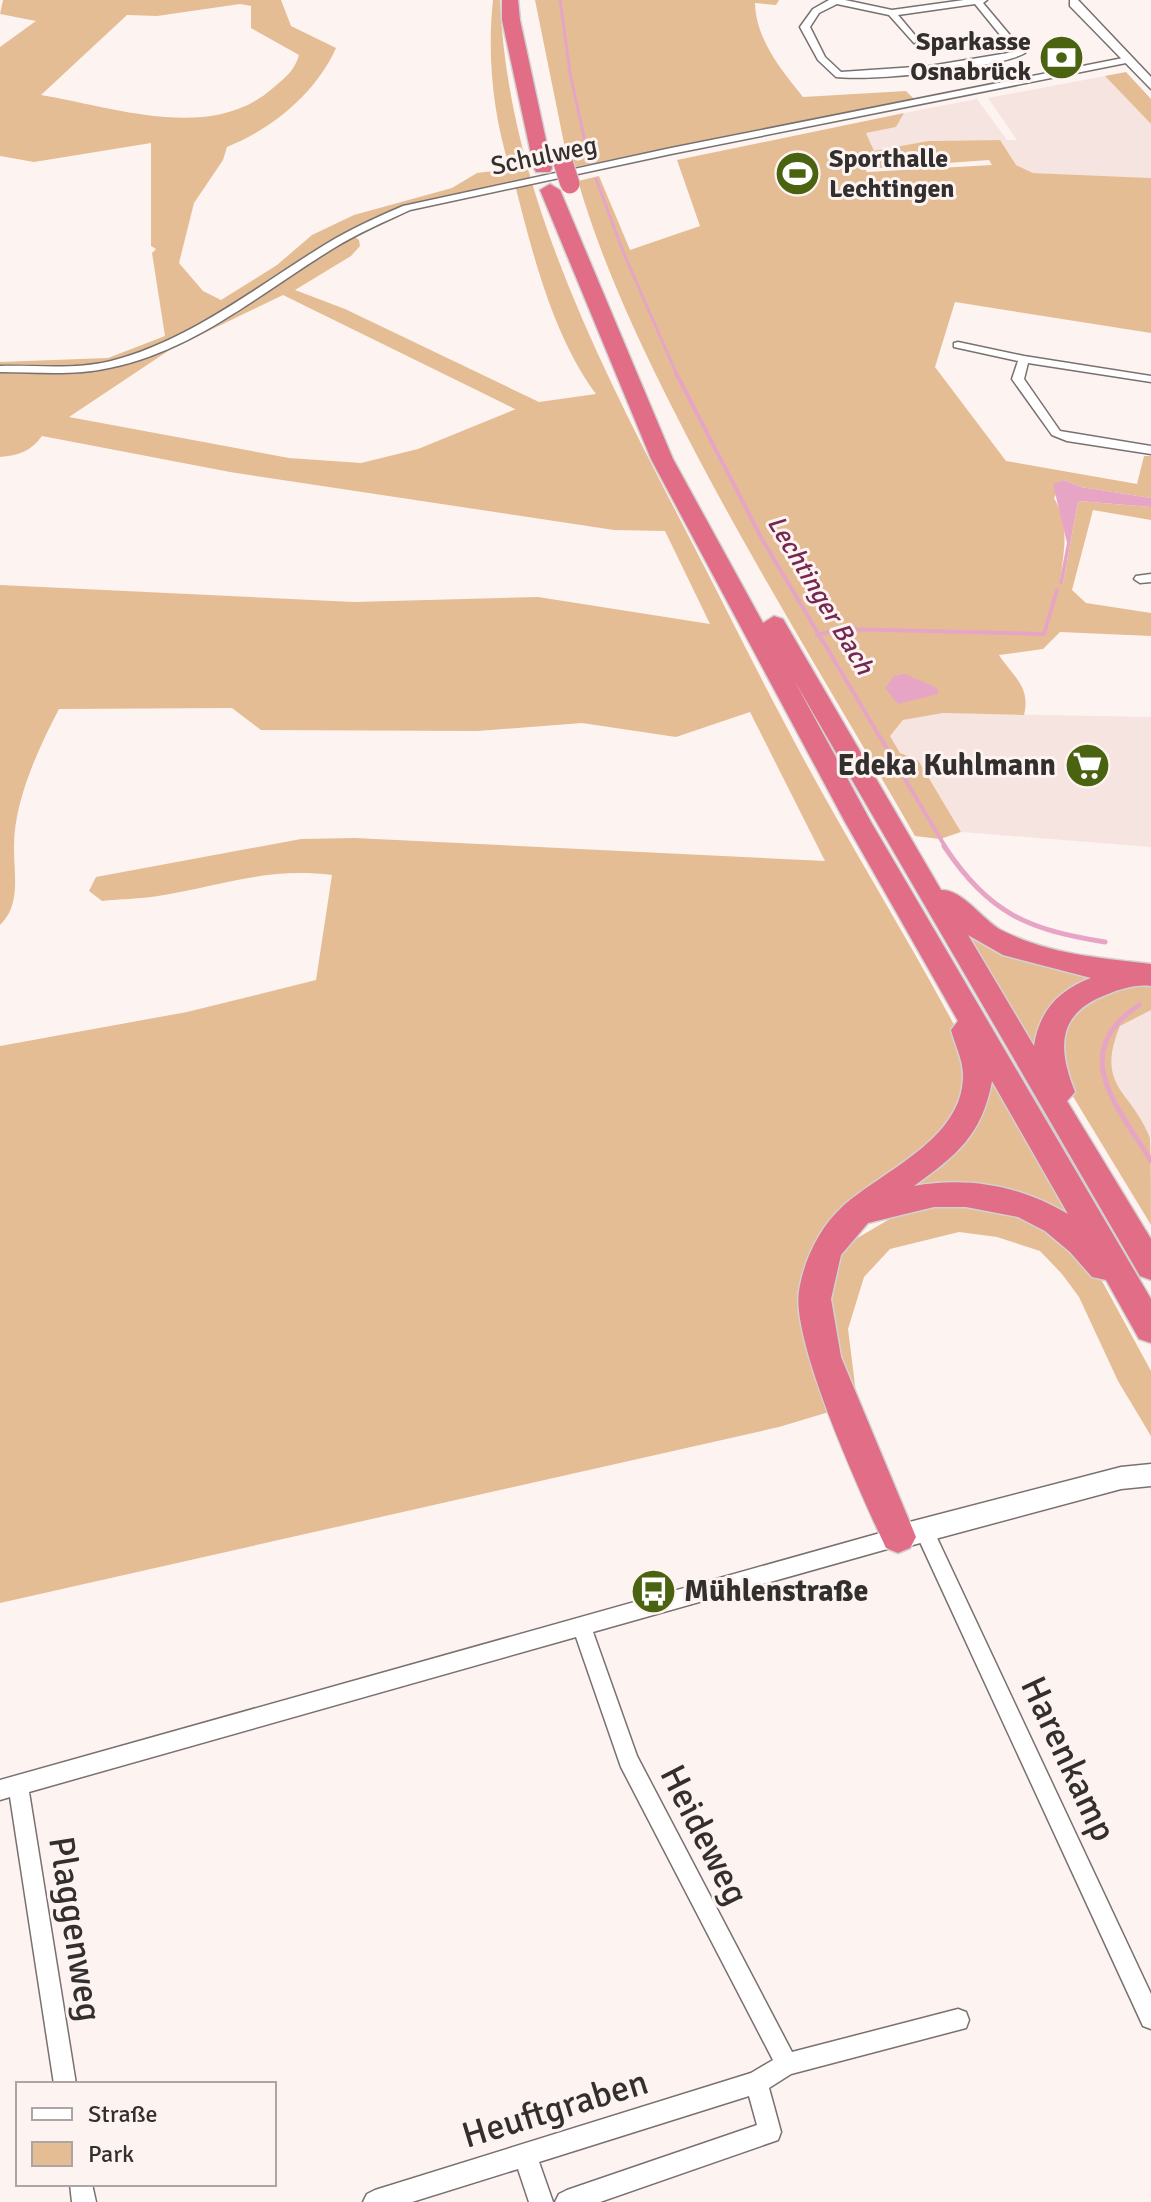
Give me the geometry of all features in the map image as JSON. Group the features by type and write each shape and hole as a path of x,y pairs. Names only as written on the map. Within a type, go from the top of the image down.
{"highway":[{"path":"510,0 511,20 543,168 560,187 673,438 740,565 1151,1267"},
{"path":"562,155 560,187 662,459 858,822 1151,1329"},
{"path":"892,828 906,836 943,897 980,933 1004,946 1036,956 1150,975"},
{"path":"1067,1128 1068,1107 1049,1064 1046,1048 1055,1019 1061,1008 1093,987 1150,975"},
{"path":"910,1533 838,1394 824,1357 815,1309 815,1288 831,1243 880,1190 956,1136 977,1101 979,1080 974,1047 951,998 950,979"},
{"path":"854,1218 898,1200 931,1192 987,1196 1028,1209 1056,1223 1093,1254 1151,1345"}],"street":[{"path":"977,1 1020,53 938,71 839,75 808,37 805,27 816,11 834,1 892,13 983,0"},
{"path":"1072,1 1151,85"},
{"path":"892,13 914,40"},
{"name":"Schulweg","path":"0,369 109,365 167,344 252,298 381,217 407,208 671,151 1128,60"},
{"path":"958,345 1151,379"},
{"path":"1024,359 1018,379 1056,433 1151,450"},
{"path":"9,1788 910,1533 1121,1478 1151,1475"},
{"name":"Harenkamp","path":"910,1533 1151,2018"},
{"name":"Heideweg","path":"582,1627 628,1760 787,2064"},
{"name":"Plaggenweg","path":"9,1788 65,2082"},
{"name":"Heuftgraben","path":"375,2202 756,2083 787,2064 958,2020"},
{"path":"567,2202 770,2132 756,2083"},
{"path":"525,2154 541,2202"}],"shaded area":[{"path":"1105,76 1151,124 1151,178 1033,173 1016,165 999,140 928,141 874,152 866,133 896,127 904,113 977,99 1007,140 1017,140 988,98"},
{"path":"1064,480 1081,487 1151,498 1151,507 1078,501 1063,584 1059,584 1067,543 1053,484"},
{"path":"905,674 937,688 938,694 898,704 885,688 894,676"},
{"path":"943,713 1151,717 1151,847 961,832 918,761 900,753 889,736 903,720"},
{"path":"1151,1010 1151,1140 1109,1070 1110,1051 1120,1026"}],"green space":[{"path":"3,0 281,0 291,26 336,48 317,80 291,108 260,130 227,147 223,160 194,203 179,263 203,291 221,300 277,265 312,235 354,215 452,188 477,173 510,169 499,128 491,64 493,0 500,0 507,71 521,141 540,209 593,342 655,471 784,722 959,1034 965,1058 959,1117 918,1155 800,1303 806,1348 829,1412 779,1427 0,1603 0,1046 187,1012 316,980 332,875 264,875 158,896 102,901 89,891 96,877 301,839 355,838 825,861 750,712 676,737 582,723 477,731 261,730 232,708 59,709 22,795 15,831 14,899 0,925 0,585 354,602 538,597 710,624 665,531 614,530 230,472 42,436 24,452 0,457 0,362 108,358 165,336 152,253 156,249 151,246 151,143 34,162 0,156 0,47 36,21 0,14","holes":["240,4 251,6 251,28 299,55 285,77 248,105 221,114 192,118 161,117 41,95 127,15 157,16","515,185 537,267 556,321 596,394 539,402 345,309 295,290 351,256 360,246 353,235 407,208","283,295 516,409 418,449 361,463 289,458 69,417 171,349"]},
{"path":"535,0 779,0 776,5 755,3 756,17 771,53 803,97 906,91 914,99 569,168"},
{"path":"1126,72 1151,99 1151,124 1105,76"},
{"path":"904,113 896,127 866,133 874,151 928,141 1000,140 1016,165 1033,173 1151,178 1151,333 955,302 935,367 1006,461 1137,484 1144,456 1151,456 1151,498 1081,487 1064,480 1054,498 1064,530 1060,584 1063,584 1078,501 1151,507 1151,520 1093,510 1072,590 1086,603 1151,613 1151,636 1060,632 1043,649 999,655 1023,689 1024,715 943,713 903,720 890,736 900,753 918,760 961,832 940,839 915,836 701,464 620,297 578,181 599,176 630,250 700,226 677,160","holes":["989,160 992,165 867,172 865,169"]},
{"path":"962,933 1002,956 1102,975 1073,987 1054,1002 1043,1024 1036,1054"},
{"path":"1151,986 1151,1010 1120,1026 1111,1062 1118,1086 1150,1138 1151,1225 1063,1080 1063,1023 1071,1010 1122,987"},
{"path":"987,1068 1081,1231 903,1189"},
{"path":"962,1200 1022,1216 1062,1240 1102,1281 1151,1371 1151,1436 1118,1381 1079,1297 1062,1274 1040,1251 997,1237 959,1232 890,1249 864,1277 848,1329 857,1401 832,1339 825,1300 840,1255 849,1243 910,1207"}],"waterway":[{"path":"560,0 570,73 589,160"},
{"name":"Lechtinger Bach","path":"596,179 624,254 677,375"},
{"name":"Lechtinger Bach","path":"677,375 762,539 819,635"},
{"path":"819,635 842,629 1044,634 1057,590"},
{"name":"Lechtinger Bach","path":"819,635 946,848"},
{"name":"Lechtinger Bach","path":"944,846 977,888 1012,915 1053,931 1105,942"},
{"name":"Lechtinger Bach","path":"1139,1005 1117,1023 1106,1042 1102,1061 1113,1100 1151,1161"}],"place":[{"name":"Sparkasse Osnabrück","path":"1062,57"},
{"name":"Sporthalle Lechtingen","path":"798,174"},
{"name":"Edeka Kuhlmann","path":"1087,765"},
{"name":"Mühlenstraße","path":"653,1591"}]}
